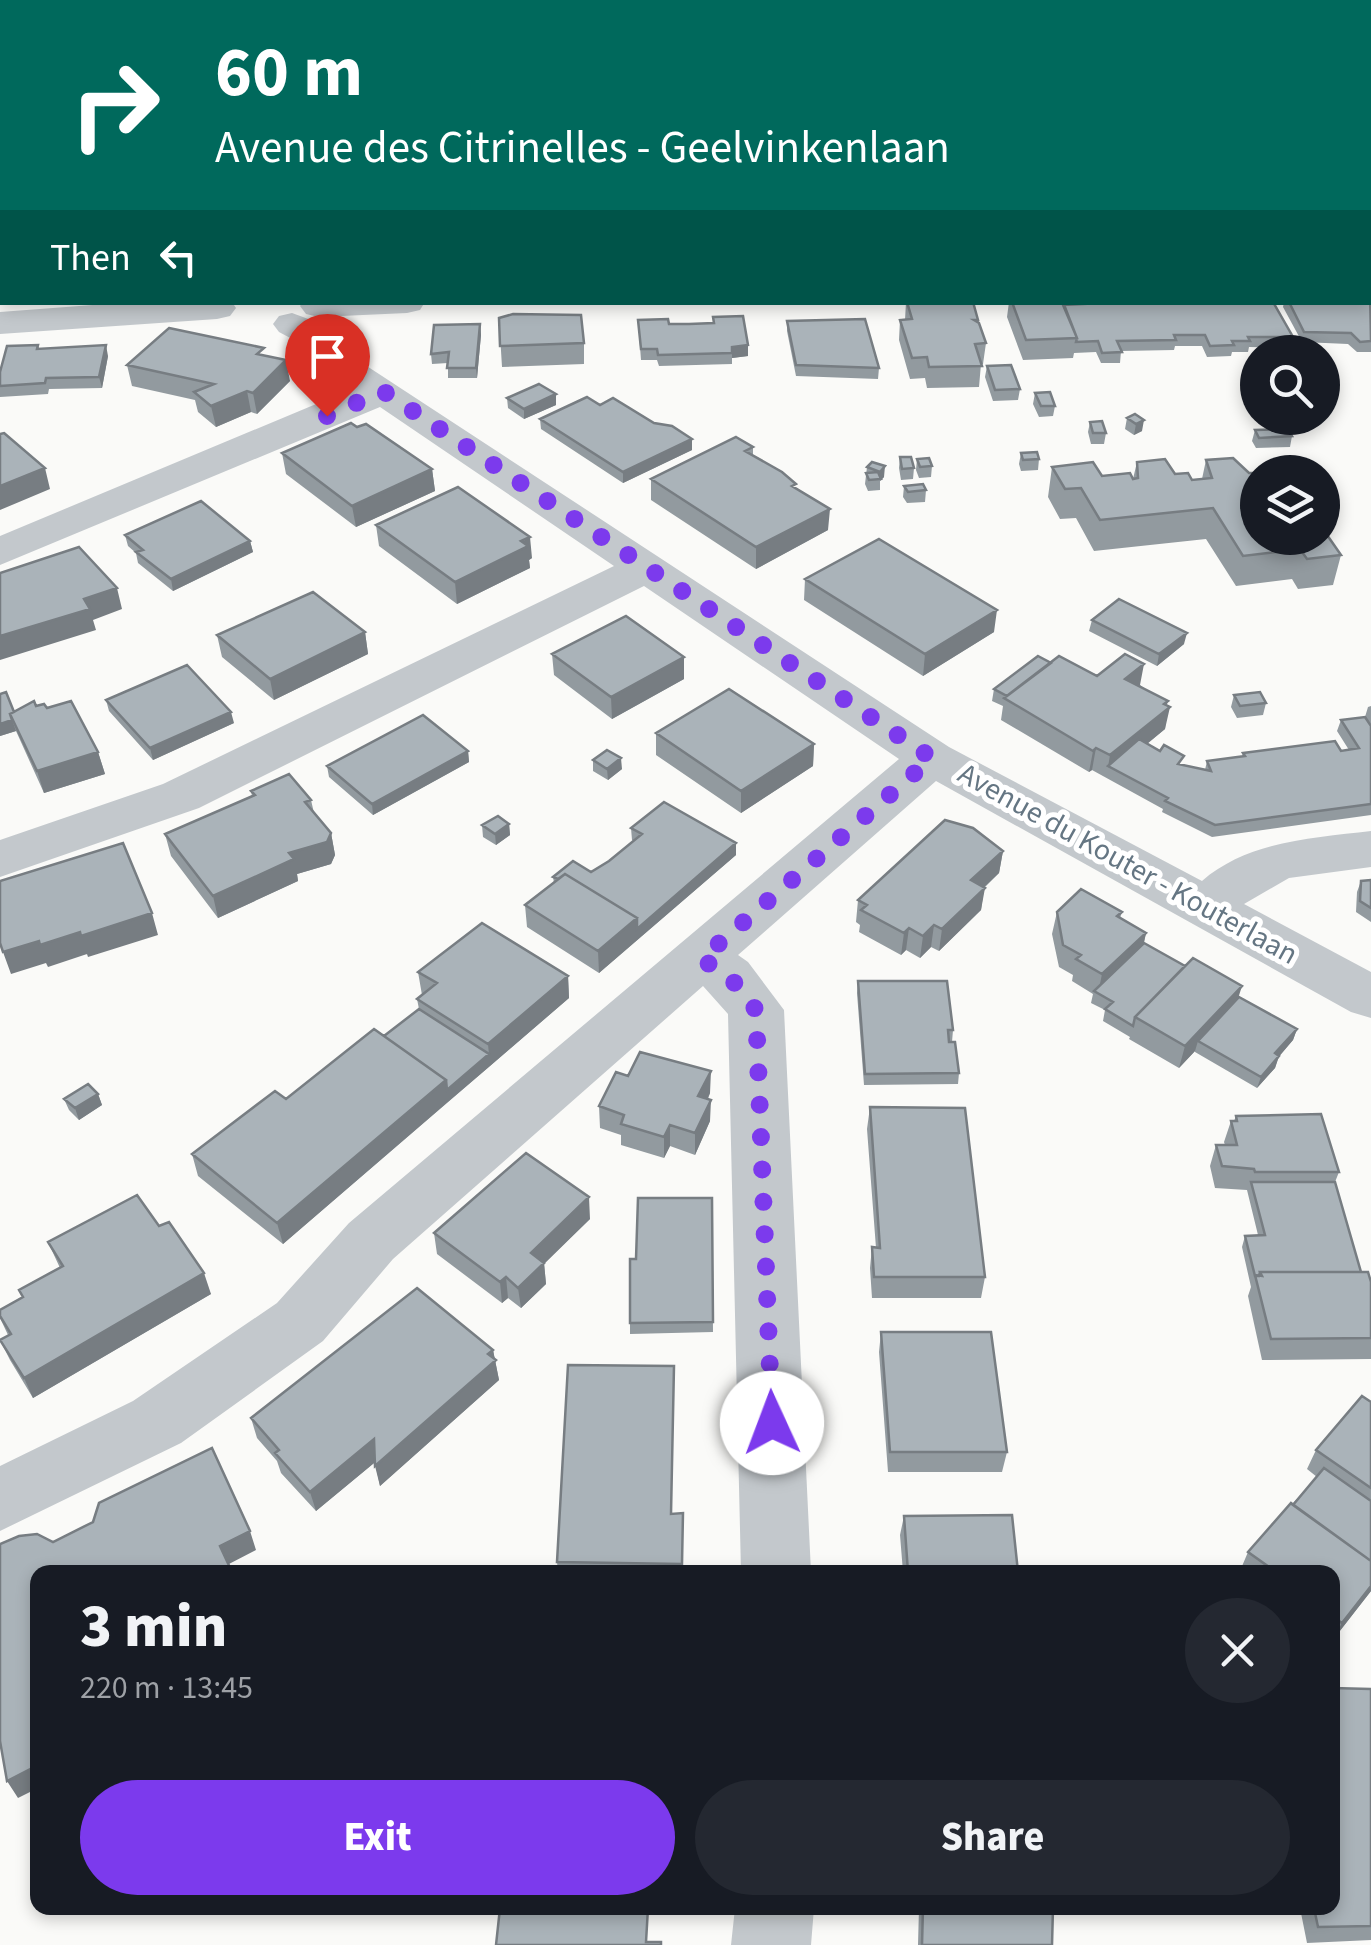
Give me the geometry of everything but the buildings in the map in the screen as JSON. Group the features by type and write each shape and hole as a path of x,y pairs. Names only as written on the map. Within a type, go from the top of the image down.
{"street":[{"path":"0,323 267,314 373,305"},
{"name":"Avenue du Kouter - Kouterlaan","path":"267,314 308,332 339,366 383,391 932,758 1371,998"},
{"path":"0,552 383,391"},
{"path":"0,859 181,796 647,567"},
{"path":"0,1500 157,1422 300,1322 371,1241 932,758"},
{"path":"1207,907 1229,885 1272,862 1371,849"},
{"path":"701,959 729,976 756,1010 776,1565"},
{"path":"771,1945 774,1915"}],"route":[{"path":"327,416 383,391 932,758 701,959 729,976 756,1010 772,1423"}]}
